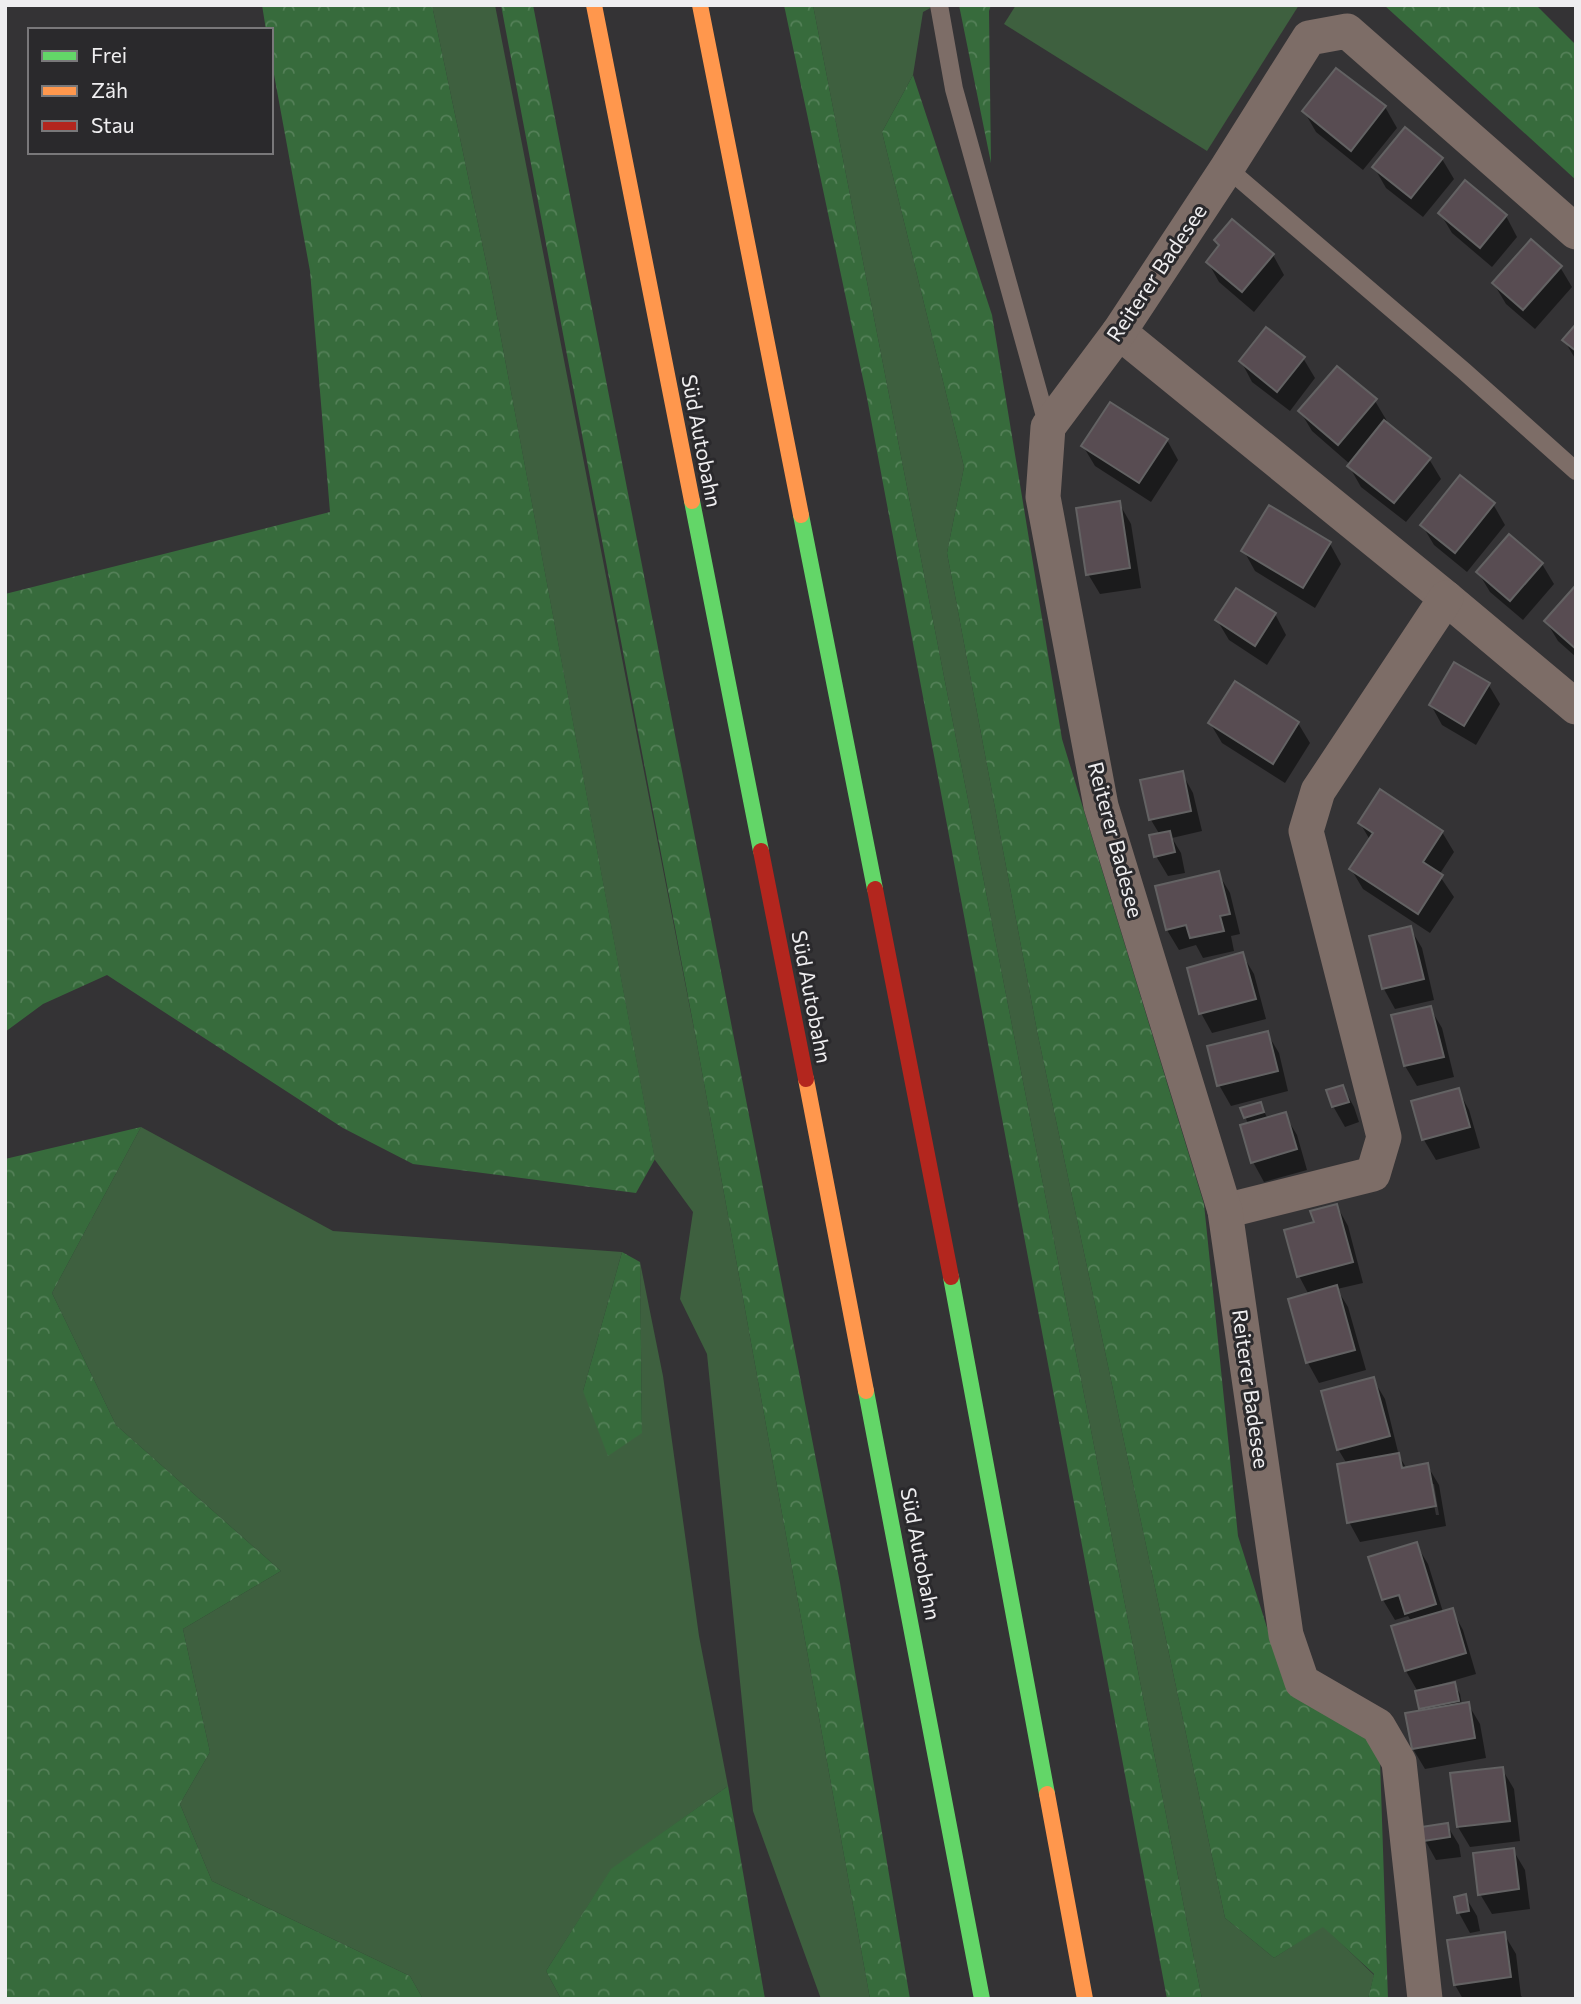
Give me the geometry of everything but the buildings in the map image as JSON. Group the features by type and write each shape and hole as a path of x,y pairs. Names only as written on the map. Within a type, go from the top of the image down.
{"highway":[{"name":"Süd Autobahn","path":"594,5 845,1273 982,1999"},
{"path":"700,5 933,1182 1085,1999"}],"street":[{"name":"Reiterer Badesee","path":"1425,1999 1399,1762 1378,1726 1302,1682 1286,1634 1224,1211 1101,806 1043,497 1048,427 1119,332 1309,38 1347,31 1576,232"},
{"path":"1119,332 1576,707"},
{"path":"1224,1211 1373,1174 1384,1137 1306,831 1318,791 1446,598"}],"lane":[{"path":"939,5 954,89 1048,427"},
{"path":"1227,168 1465,371 1576,471"}],"green space":[{"path":"262,5 432,5 492,290 655,1159 636,1193 413,1164 343,1128 107,975 43,1004 5,1032 5,594 330,512 310,271 273,69 273,28 266,28"},
{"path":"432,5 495,5 696,1039 870,1999 821,1999 753,1811 707,1354 680,1299 693,1212 655,1160 492,290"},
{"path":"501,5 533,5 840,1583 910,1999 870,1999 696,1039"},
{"path":"784,5 813,5 1202,1999 1167,1999 867,398"},
{"path":"813,5 936,5 923,12 913,75 882,132 964,467 947,553 1037,1031 1225,1918 1274,1958 1323,1926 1374,1975 1368,1999 1202,1999"},
{"path":"959,5 991,5 991,163"},
{"path":"1016,5 1299,5 1207,151 1004,24"},
{"path":"1384,5 1536,5 1576,45 1576,180"},
{"path":"913,75 992,315 1062,739 1204,1204 1238,1536 1284,1681 1366,1730 1380,1760 1388,1999 1368,1999 1374,1974 1323,1927 1274,1958 1225,1918 1037,1031 947,553 964,467 882,132"},
{"path":"141,1127 333,1231 622,1252 583,1391 642,1433 640,1262 663,1376 699,1636 728,1786 611,1870 546,1971 561,1999 423,1999 410,1976 212,1881 180,1804 210,1752 183,1629 281,1571 116,1425 52,1293"},
{"path":"141,1127 52,1293 116,1425 281,1571 183,1629 210,1752 180,1804 212,1881 410,1976 423,1999 5,1999 5,1159"},
{"path":"622,1252 640,1262 642,1433 608,1456 583,1391"},
{"path":"728,1786 765,1999 561,1999 546,1971 611,1869"}],"traffic: fast":[{"path":"692,501 761,851"},
{"path":"801,515 875,889"},
{"path":"951,1277 1047,1794"},
{"path":"866,1391 982,1999"}],"traffic: slow":[{"path":"594,5 692,501"},
{"path":"700,5 801,515"},
{"path":"806,1079 866,1391"},
{"path":"1047,1794 1085,1999"}],"traffic: jam":[{"path":"761,851 806,1079"},
{"path":"875,889 951,1277"}]}
